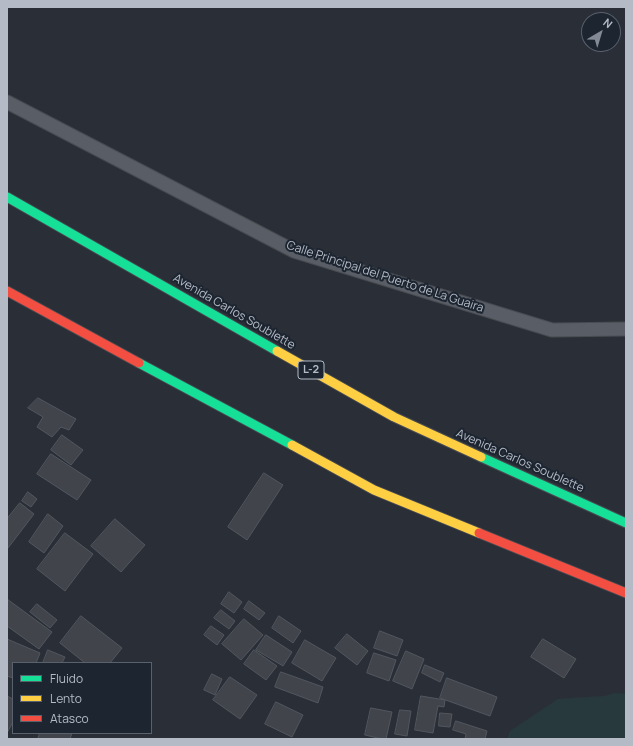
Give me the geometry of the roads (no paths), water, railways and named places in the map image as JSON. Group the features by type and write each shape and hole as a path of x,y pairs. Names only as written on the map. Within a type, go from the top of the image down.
{"main road":[{"name":"Avenida Carlos Soublette","path":"7,197 394,417 626,523"},
{"path":"7,291 374,490 626,593"}],"lane":[{"name":"Calle Principal del Puerto de La Guaira","path":"7,102 294,251 552,330 626,329"}]}
